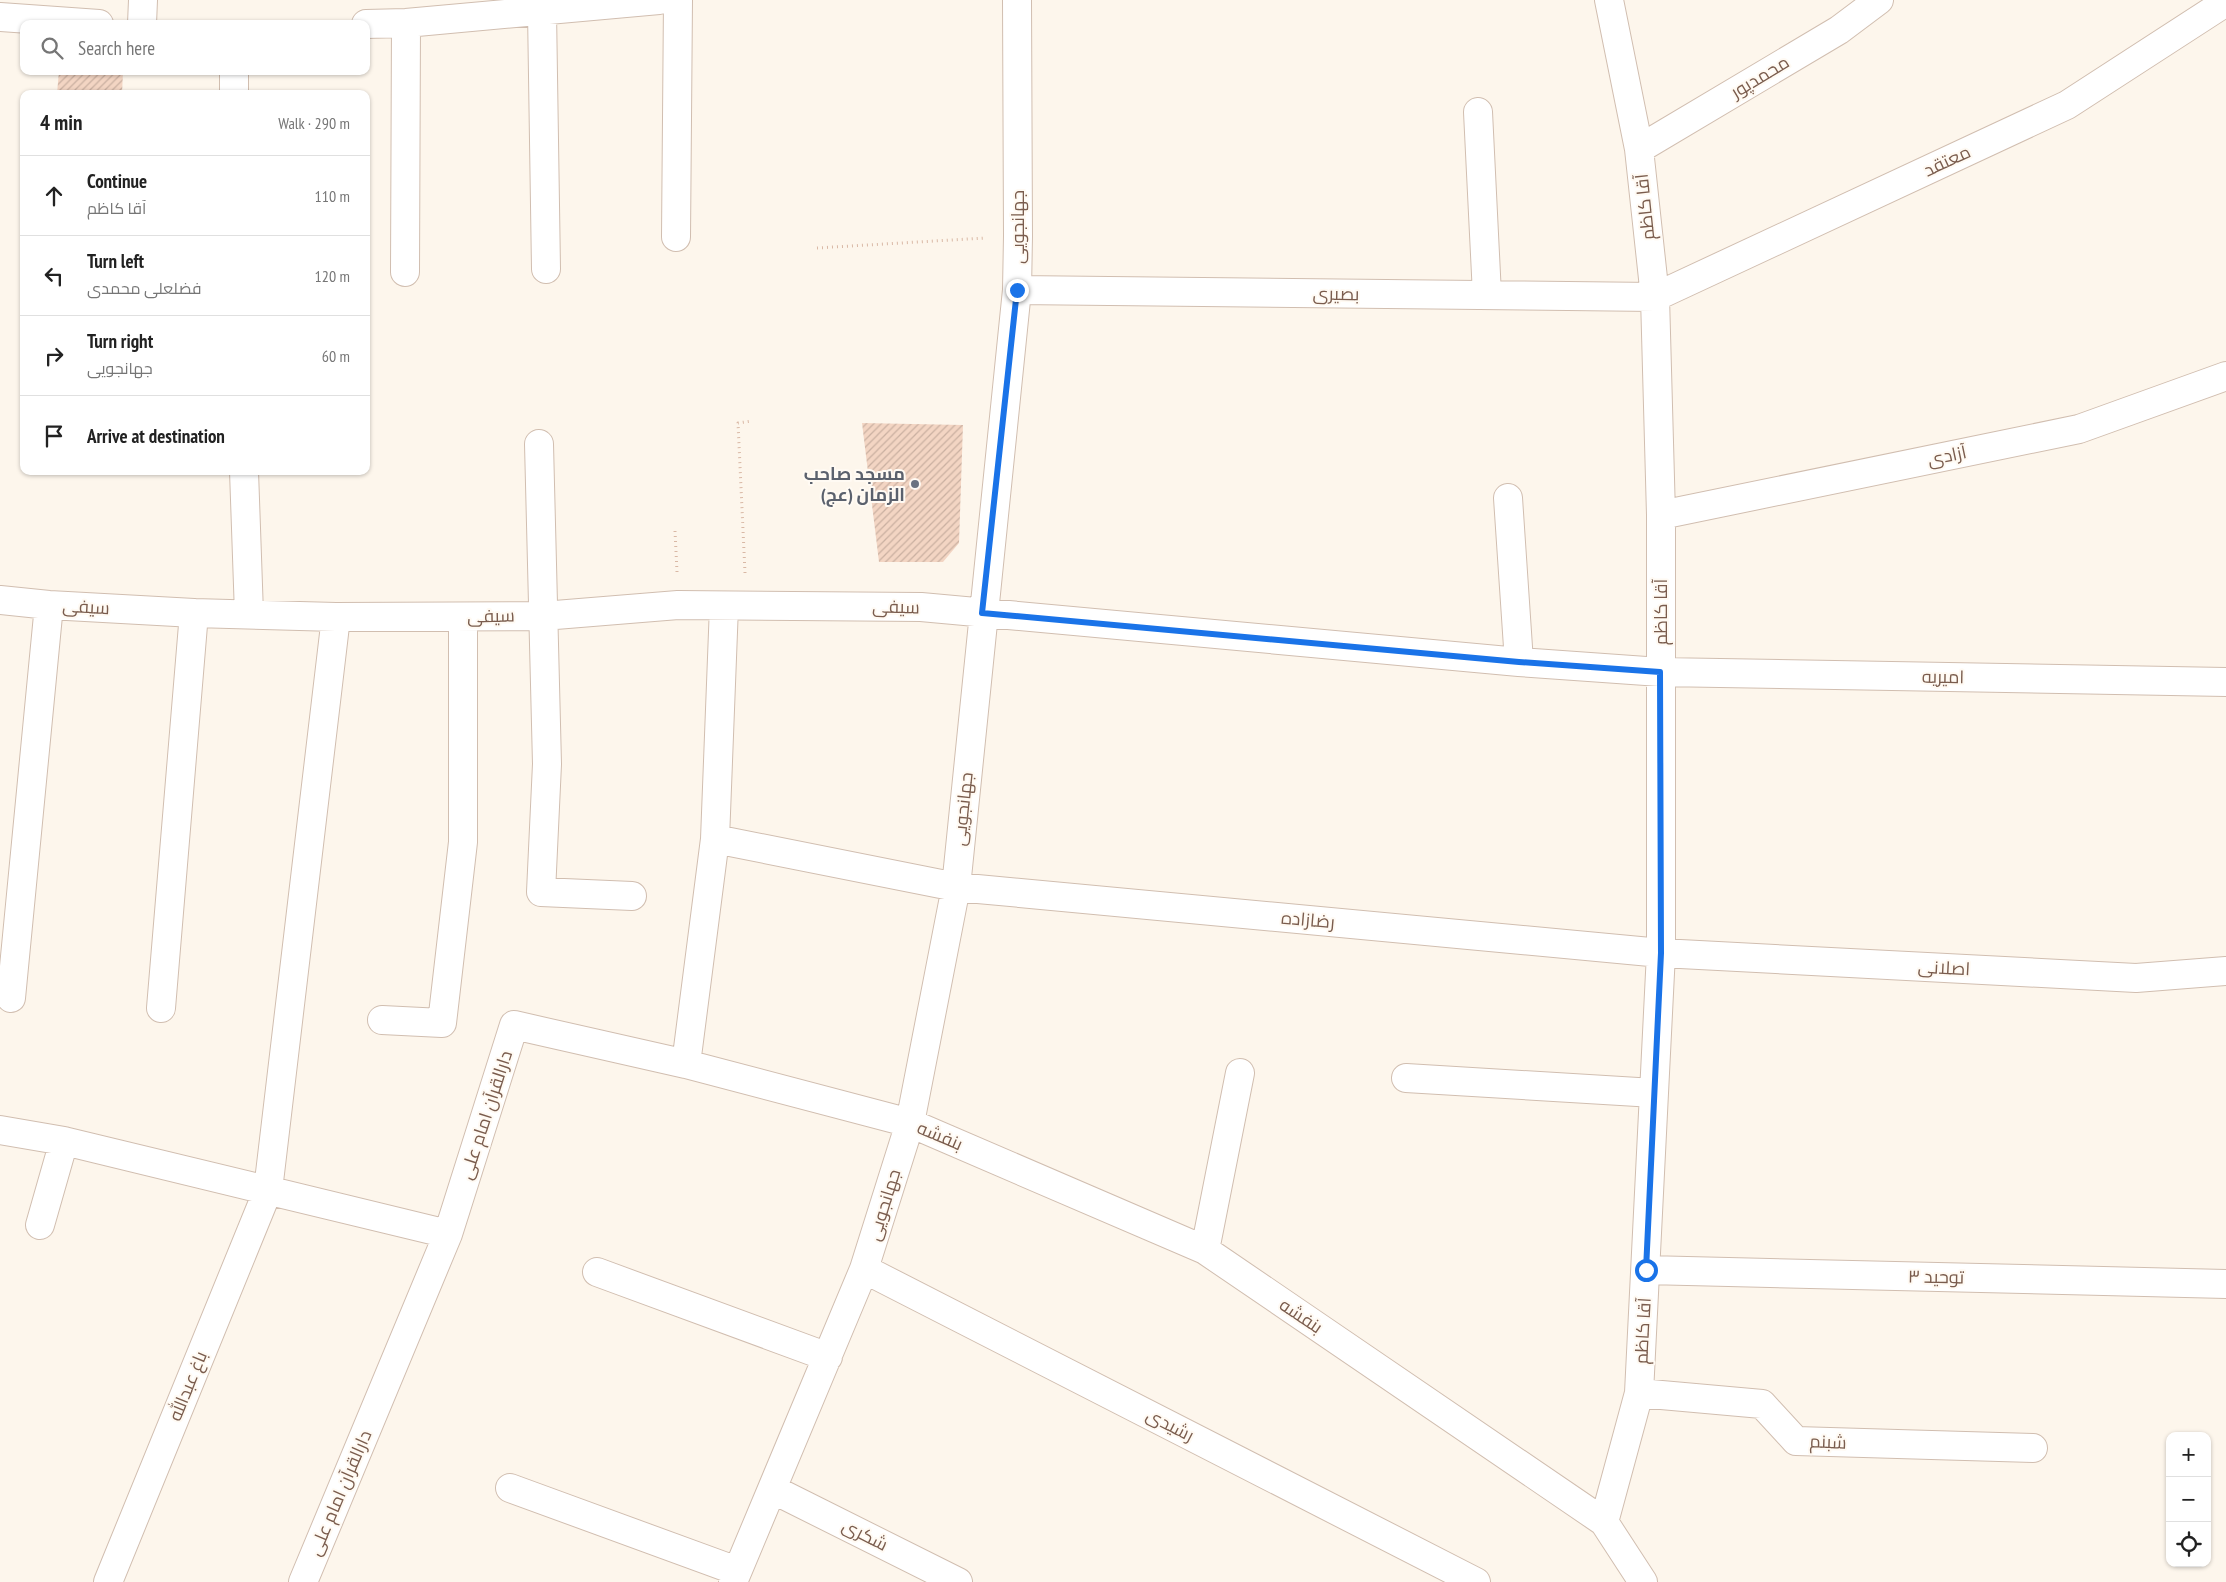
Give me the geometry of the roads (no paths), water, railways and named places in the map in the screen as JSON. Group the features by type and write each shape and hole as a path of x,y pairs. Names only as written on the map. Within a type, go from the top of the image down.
{"street":[{"path":"142,20 143,0"},
{"path":"370,24 406,23 659,0"},
{"path":"676,237 678,0"},
{"name":"جهانجویی","path":"735,1577 864,1269 910,1123 956,886 982,613 1017,290 1017,0"},
{"name":"آقا کاظم","path":"1604,1522 1639,1393 1661,953 1661,515 1656,298 1639,149 1609,0"},
{"name":"محمدپور","path":"1639,149 1839,30 1879,0"},
{"name":"معتقد","path":"1656,298 2067,105 2226,2"},
{"path":"542,11 546,269"},
{"path":"0,17 42,20"},
{"path":"405,272 406,23"},
{"path":"234,75 234,90"},
{"path":"1478,112 1488,295"},
{"name":"بصیری","path":"1017,290 1656,298"},
{"name":"آزادی","path":"1661,515 2079,429 2226,376"},
{"path":"539,444 547,764 541,892 632,896"},
{"path":"244,475 249,614"},
{"path":"1508,498 1519,662"},
{"name":"سیفی","path":"0,600 49,605 194,613 336,617 543,616 678,606 921,607 1519,662"},
{"path":"10,998 49,605"},
{"path":"686,1064 715,839 735,606"},
{"path":"161,1008 194,613"},
{"name":"باغ عبدالله","path":"108,1582 268,1190 336,617"},
{"path":"382,1020 442,1023 463,842 463,617"},
{"name":"امیریه","path":"1519,662 1660,672 2226,682"},
{"name":"رضازاده","path":"715,839 956,886 1661,953"},
{"name":"اصلانی","path":"1661,953 2136,978 2226,971"},
{"name":"دارالقرآن امام علی","path":"303,1582 448,1234 514,1026 686,1064 910,1123"},
{"path":"1205,1250 1240,1073"},
{"path":"1406,1078 1654,1093"},
{"name":"بنفشه","path":"910,1123 1205,1250 1604,1522 1643,1582"},
{"path":"0,1130 64,1142 448,1234"},
{"path":"40,1225 64,1142"},
{"name":"رشیدی","path":"864,1269 1476,1582"},
{"name":"توحید ۳","path":"1646,1270 2226,1284"},
{"path":"597,1272 828,1357"},
{"name":"شبنم","path":"1639,1393 1762,1404 1796,1441 2033,1448"},
{"path":"510,1488 735,1577"},
{"name":"شکری","path":"772,1489 958,1582"}],"place":[{"name":"مسجد صاحب الزمان (عج)","path":"915,484"}]}
